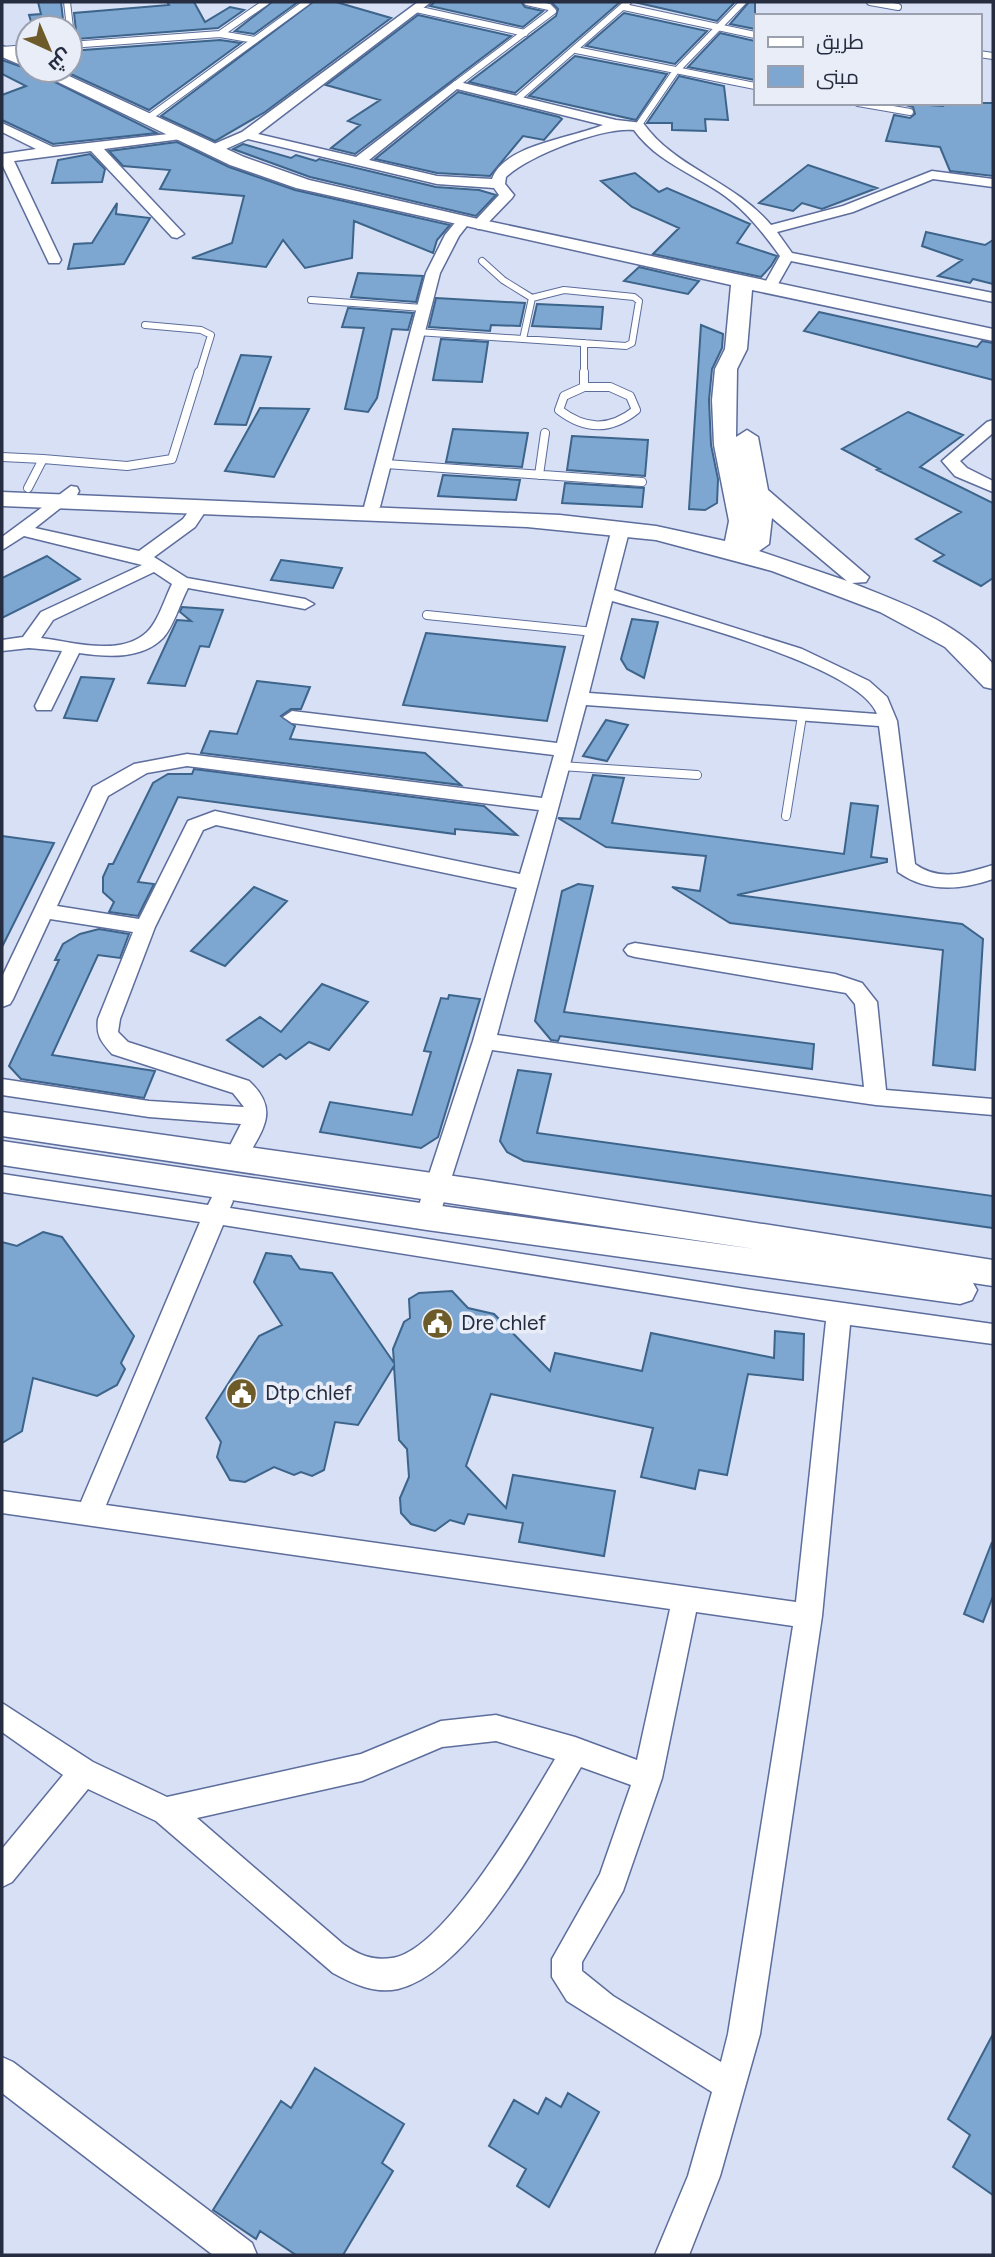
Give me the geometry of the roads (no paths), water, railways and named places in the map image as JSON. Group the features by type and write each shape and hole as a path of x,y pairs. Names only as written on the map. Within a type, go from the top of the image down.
{"main road":[{"path":"72,84 212,150 272,175 471,223 993,335"},
{"path":"741,282 736,349 726,369 723,400 725,445 747,547"},
{"path":"736,349 744,368 747,447 761,520 747,547"},
{"path":"2,487 28,488 63,496 199,509 621,528 747,547 857,578 962,628 993,652"},
{"path":"756,492 857,578"},
{"path":"2,499 63,496 372,507 622,518 698,529 899,611 945,636 970,654 993,681"},
{"path":"698,529 736,505"},
{"path":"2,1124 226,1186"},
{"path":"2,1153 226,1186 432,1202 993,1273"},
{"path":"432,1202 993,1294"}],"street":[{"path":"212,150 247,135 421,5"},
{"path":"358,162 455,85 616,124 638,125 647,141 662,153 741,201 768,230 787,256 993,298"},
{"path":"372,507 386,464 423,308 441,256 471,223 507,195 498,184 499,176 521,158 545,146 616,124"},
{"path":"2,127 52,152"},
{"path":"54,260 4,158 181,135"},
{"path":"247,135 436,180 498,184"},
{"path":"94,147 177,234"},
{"path":"768,230 848,209 932,175 993,183"},
{"path":"769,288 787,256"},
{"path":"993,425 950,461 961,472 993,487"},
{"path":"2,545 63,496"},
{"path":"29,642 47,616 148,562 189,523 199,509"},
{"path":"432,1202 484,1041 562,758 621,528"},
{"path":"21,530 148,562 182,582 305,604"},
{"path":"2,645 29,642 114,652 139,645 156,634 182,582"},
{"path":"605,593 814,660 849,676 880,700 888,721 905,867 924,879 941,882 992,878"},
{"path":"44,706 73,647"},
{"path":"578,698 888,721"},
{"path":"292,717 562,758"},
{"path":"2,999 46,911 100,792 127,772 156,761 187,760 549,805"},
{"path":"89,1514 256,1116 255,1100 241,1087 120,1048 107,1034 109,1019 145,927 195,826 215,818 528,883"},
{"path":"46,911 145,927"},
{"path":"635,950 835,982 854,988 866,1002 876,1097"},
{"path":"484,1041 876,1097 993,1107"},
{"path":"2,1087 149,1109 256,1116"},
{"path":"2,1184 226,1186 839,1314 993,1334"},
{"path":"672,2255 704,2176 744,2034 808,1616 839,1314"},
{"path":"2,1503 685,1601 808,1616"},
{"path":"685,1601 648,1778 612,1881 567,1959 567,1977 578,1990 602,2007 731,2086"},
{"path":"2,1716 83,1772 166,1811 328,1951 370,1975 405,1973 436,1953 476,1910 575,1751"},
{"path":"166,1811 362,1768 441,1734 496,1728 575,1751 648,1778"},
{"path":"2,1871 83,1772"},
{"path":"2,2073 240,2255"}],"lane":[{"path":"220,34 266,2"},
{"path":"148,119 307,2"},
{"path":"455,85 553,11 549,7 527,2"},
{"path":"638,125 675,72 743,2"},
{"path":"870,2 900,4"},
{"path":"516,100 626,4 754,34"},
{"path":"421,5 526,33"},
{"path":"84,44 220,34 255,40"},
{"path":"576,50 754,86"},
{"path":"870,105 910,112"},
{"path":"418,332 629,345 639,302 624,294 565,289 532,298 503,280 482,261"},
{"path":"523,339 532,298"},
{"path":"311,300 423,308"},
{"path":"2,457 142,465 161,465 172,459 211,335 201,330 145,325"},
{"path":"584,343 584,387"},
{"path":"584,387 610,387 630,397 636,410 623,422 598,427 573,422 559,410 564,396 584,387"},
{"path":"539,475 545,433"},
{"path":"28,488 43,460"},
{"path":"386,464 642,482"},
{"path":"427,615 594,632"},
{"path":"786,816 802,716"},
{"path":"562,758 697,775"}],"place":[{"name":"Dre chlef","path":"438,1323"},
{"name":"Dtp chlef","path":"242,1393"}]}
